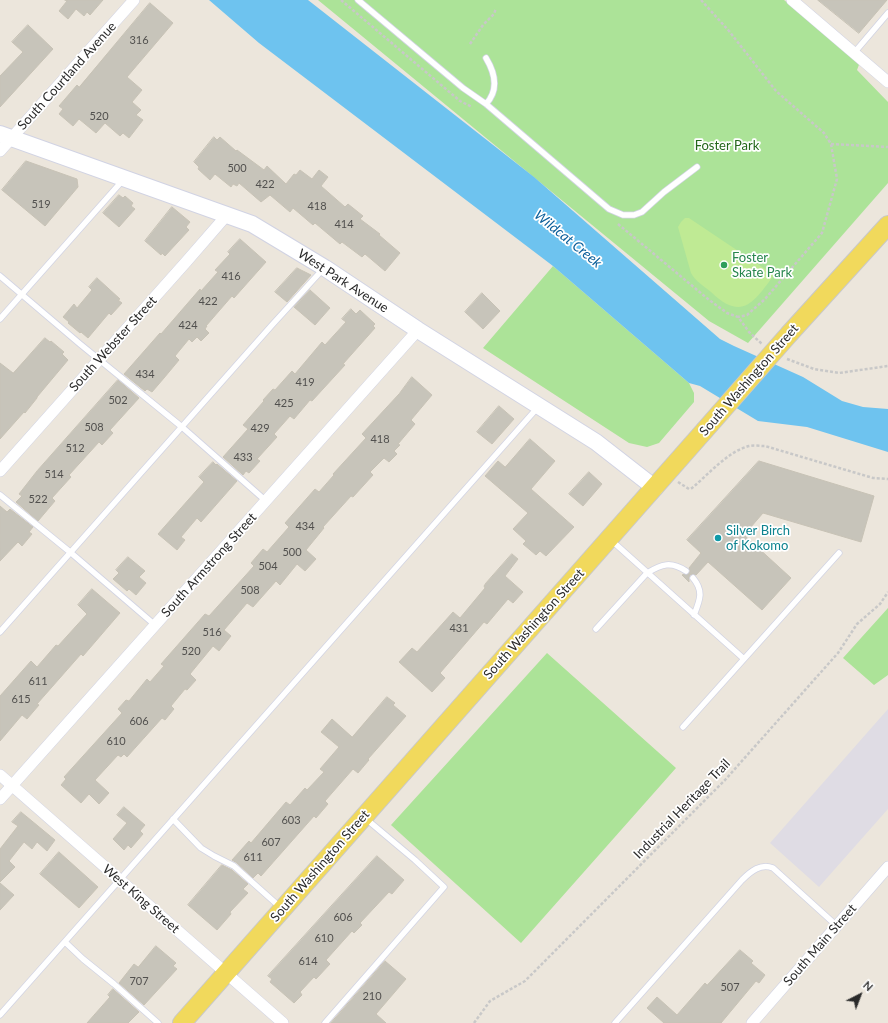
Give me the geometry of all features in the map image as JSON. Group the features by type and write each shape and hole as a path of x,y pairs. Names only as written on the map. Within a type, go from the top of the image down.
{"main road":[{"name":"West Park Avenue","path":"6,136 226,216 252,224 324,268 418,330 596,442 655,488"},
{"name":"South Washington Street","path":"182,1023 790,333 888,225"}],"street":[{"name":"South Courtland Avenue","path":"0,151 6,136 134,0"},
{"path":"792,0 888,82"},
{"name":"South Webster Street","path":"0,471 226,216"},
{"name":"South Armstrong Street","path":"0,799 418,330"},
{"name":"West King Street","path":"0,775 283,1023"},
{"name":"South Main Street","path":"752,1023 888,867"}],"lane":[{"path":"358,0 463,88 486,104 608,208 623,215 634,215 642,212 664,192 697,166"},
{"path":"854,53 888,13"},
{"path":"486,58 492,69 495,82 492,95 486,104"},
{"path":"0,318 125,178"},
{"path":"0,632 324,268"},
{"path":"0,276 80,344 182,427 267,501"},
{"path":"0,1015 539,406"},
{"path":"0,495 70,552 155,625"},
{"path":"610,539 744,659"},
{"path":"683,727 839,553"},
{"path":"596,629 647,573 658,566 667,564 677,565 686,570"},
{"path":"693,578 699,585 701,593 699,604 694,615"},
{"path":"325,1023 444,887 363,816"},
{"path":"173,819 201,848 234,866 283,909"},
{"path":"616,1023 742,880 755,868 769,866 773,868 837,926"},
{"path":"65,942 158,1023"}],"path":[{"path":"701,0 729,30 776,91 824,133 831,144 837,179 822,233 764,300 747,315 738,318 749,332 764,346"},
{"path":"470,44 483,25 494,14 496,8"},
{"path":"831,144 888,147"},
{"path":"782,357 814,369 839,374 888,366"},
{"path":"684,487 689,489 692,488 728,457 739,450 751,446 765,446 873,478 888,479"},
{"name":"Industrial Heritage Trail","path":"474,1023 490,1001 525,981 725,780 838,653 857,624 880,604 888,592"}],"shaded area":[{"path":"888,709 888,809 819,887 770,843"}],"green space":[{"name":"Foster Park","path":"318,0 784,0 860,62 857,70 888,102 888,183 748,343 709,321"},
{"name":"Foster Skate Park","path":"685,218 689,218 774,275 760,293 747,305 739,307 731,306 722,301 700,283 691,273 678,227"},
{"path":"553,266 689,383 694,393 694,402 659,443 647,447 629,443 483,348"},
{"path":"888,608 888,675 874,685 843,658"},
{"path":"547,653 676,768 521,943 391,825"}],"water":[{"name":"Wildcat Creek","path":"209,0 308,0 534,177 720,339 803,377 842,401 863,407 888,409 888,452 807,427 758,421 700,386 689,383 553,266 259,43"}],"building":[{"path":"65,0 103,0 90,15 87,12 84,16 76,9 68,19 59,11 67,1"},
{"path":"818,0 887,0 859,33"},
{"path":"150,3 173,23 127,77 142,90 132,102 141,110 136,115 143,120 129,138 123,133 120,136 105,123 96,133 79,119 73,126 59,114 63,109 59,106 77,85 79,87"},
{"path":"28,25 53,49 0,107 0,76 23,52 12,42"},
{"path":"214,137 217,140 220,137 236,151 237,150 264,170 267,166 286,184 294,174 296,175 300,170 312,179 319,170 328,177 321,186 345,207 348,204 363,216 360,219 380,234 379,235 400,253 385,271 365,254 362,257 342,242 340,244 315,223 313,225 293,208 290,212 270,195 261,202 239,183 237,186 233,184 231,187 215,174 210,180 198,169 199,167 194,162"},
{"path":"26,161 77,179 78,187 45,226 2,190"},
{"path":"119,195 123,198 125,196 133,203 131,206 135,209 119,227 103,213"},
{"path":"172,207 190,222 186,227 189,230 165,256 162,253 161,255 145,241"},
{"path":"240,239 266,262 234,298 232,296 206,326 205,329 209,333 201,341 197,337 192,342 189,339 175,356 179,360 164,378 152,392 147,389 145,391 124,374 200,289 201,291 218,272 215,270 230,254 228,252"},
{"path":"297,268 311,275 287,302 275,292"},
{"path":"97,278 120,299 118,300 122,303 111,315 109,313 88,338 68,323 69,322 63,317 74,304 77,308 92,290 89,287"},
{"path":"310,290 330,308 315,325 294,307"},
{"path":"482,293 500,311 483,329 465,312"},
{"path":"351,309 356,314 360,310 375,324 373,326 375,328 343,364 345,365 312,401 310,400 294,419 290,416 274,434 277,437 257,459 260,461 249,473 246,471 243,475 223,457 248,429 243,425 273,389 275,390 292,371 295,374 322,342 325,345 346,322 342,319"},
{"path":"45,338 64,352 62,354 68,360 25,413 24,412 0,439 0,363 13,373"},
{"path":"412,377 432,395 411,420 415,424 398,444 400,445 394,451 397,454 389,462 384,458 370,472 373,475 353,497 351,496 323,527 324,528 306,550 316,559 305,571 297,564 280,585 276,581 253,607 247,603 224,630 231,636 219,651 213,646 190,674 196,680 187,690 185,689 171,706 174,709 165,720 162,718 127,757 124,754 121,757 118,755 95,780 109,793 99,804 89,794 81,803 61,785 66,779 64,777 122,713 118,709 126,700 129,701 147,679 150,682 164,666 161,664 205,614 209,616 254,566 251,563 263,549 267,552 289,527 285,523 315,489 319,492 334,475 333,474 366,438 362,434 399,394"},
{"path":"118,380 139,398 110,430 113,433 102,445 99,442 69,475 71,477 52,498 55,501 38,521 16,502 22,496 19,494 37,471"},
{"path":"499,406 514,419 492,444 477,432"},
{"path":"530,439 555,461 531,489 574,527 546,556 540,551 536,555 523,544 526,541 513,529 528,513 485,476 498,461 505,467"},
{"name":"Silver Birch of Kokomo","path":"759,461 874,496 861,542 763,513 744,535 791,578 762,610 708,562 696,575 690,575 689,582 682,575 689,573 689,568 701,553 687,540"},
{"path":"213,462 237,481 201,522 197,518 181,537 185,540 177,550 158,534 204,482 199,477"},
{"path":"589,472 602,484 583,506 569,494"},
{"path":"0,506 7,512 10,509 33,527 29,532 32,534 22,546 18,542 0,561"},
{"path":"512,554 518,559 505,576 523,592 513,603 508,599 487,624 484,622 440,673 445,678 432,692 399,662 412,648 417,652 453,612 460,618 485,588 484,586 486,583"},
{"path":"128,557 145,571 139,577 146,583 136,595 129,589 127,591 113,579 119,573 116,570"},
{"path":"92,589 120,613 83,656 81,654 37,704 39,705 27,719 22,715 0,741 0,696 31,661 37,667 56,645 58,646 87,614 78,605"},
{"path":"387,697 395,703 393,705 406,716 368,759 369,760 358,773 353,769 325,801 328,804 316,818 314,816 261,876 258,873 253,878 232,860 249,841 251,843 286,802 290,805 305,788 307,790 324,772 320,769 339,747 321,732 332,719 352,737"},
{"path":"124,807 145,825 140,831 143,834 131,848 128,845 124,850 113,839 127,823 117,815"},
{"path":"21,812 55,840 47,851 37,842 32,849 24,842 9,861 15,867 0,882 0,849 18,826 12,822"},
{"path":"59,852 98,887 79,908 40,874"},
{"path":"377,856 404,880 392,894 389,892 360,923 362,925 354,933 352,931 326,960 330,964 316,979 314,977 300,992 302,995 294,1003 270,982 272,979 268,976"},
{"path":"222,865 232,870 248,884 243,889 248,893 230,912 231,914 217,930 188,905"},
{"path":"0,883 14,895 0,910"},
{"path":"156,946 176,963 173,966 177,969 144,1005 119,983 134,964 138,967"},
{"path":"740,950 753,961 751,963 765,975 759,983 756,981 721,1023 664,1023 647,1008 657,997 677,1015 705,983 707,985"},
{"path":"385,961 406,979 376,1014 386,1023 331,1023"},
{"path":"113,989 139,1012 128,1023 87,1023 110,997 108,995"}],"place":[{"name":"Foster Skate Park","path":"724,265"},
{"name":"Silver Birch of Kokomo","path":"718,538"}]}
